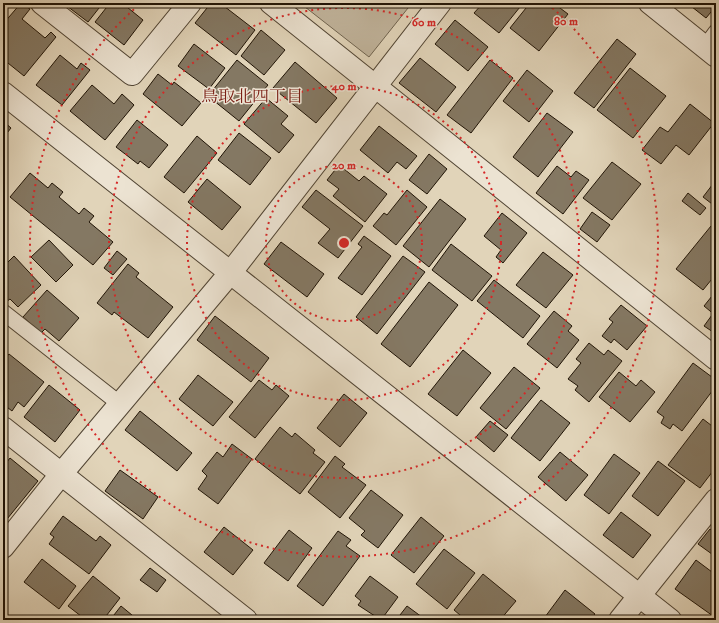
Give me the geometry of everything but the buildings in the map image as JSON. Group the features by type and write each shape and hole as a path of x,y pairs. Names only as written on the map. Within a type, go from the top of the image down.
{"street":[{"path":"42,3 132,74 190,3"},
{"path":"271,3 716,358"},
{"path":"3,547 62,473 231,272 440,3"},
{"path":"650,3 712,45"},
{"path":"3,93 670,620"},
{"path":"3,428 62,473 246,620"},
{"path":"620,620 716,500"}],"lane":[{"path":"3,312 120,404"}],"shaded area":[{"path":"300,3 412,3 369,57"}],"district":[{"name":"鳥取北四丁目","path":"252,97"}]}
